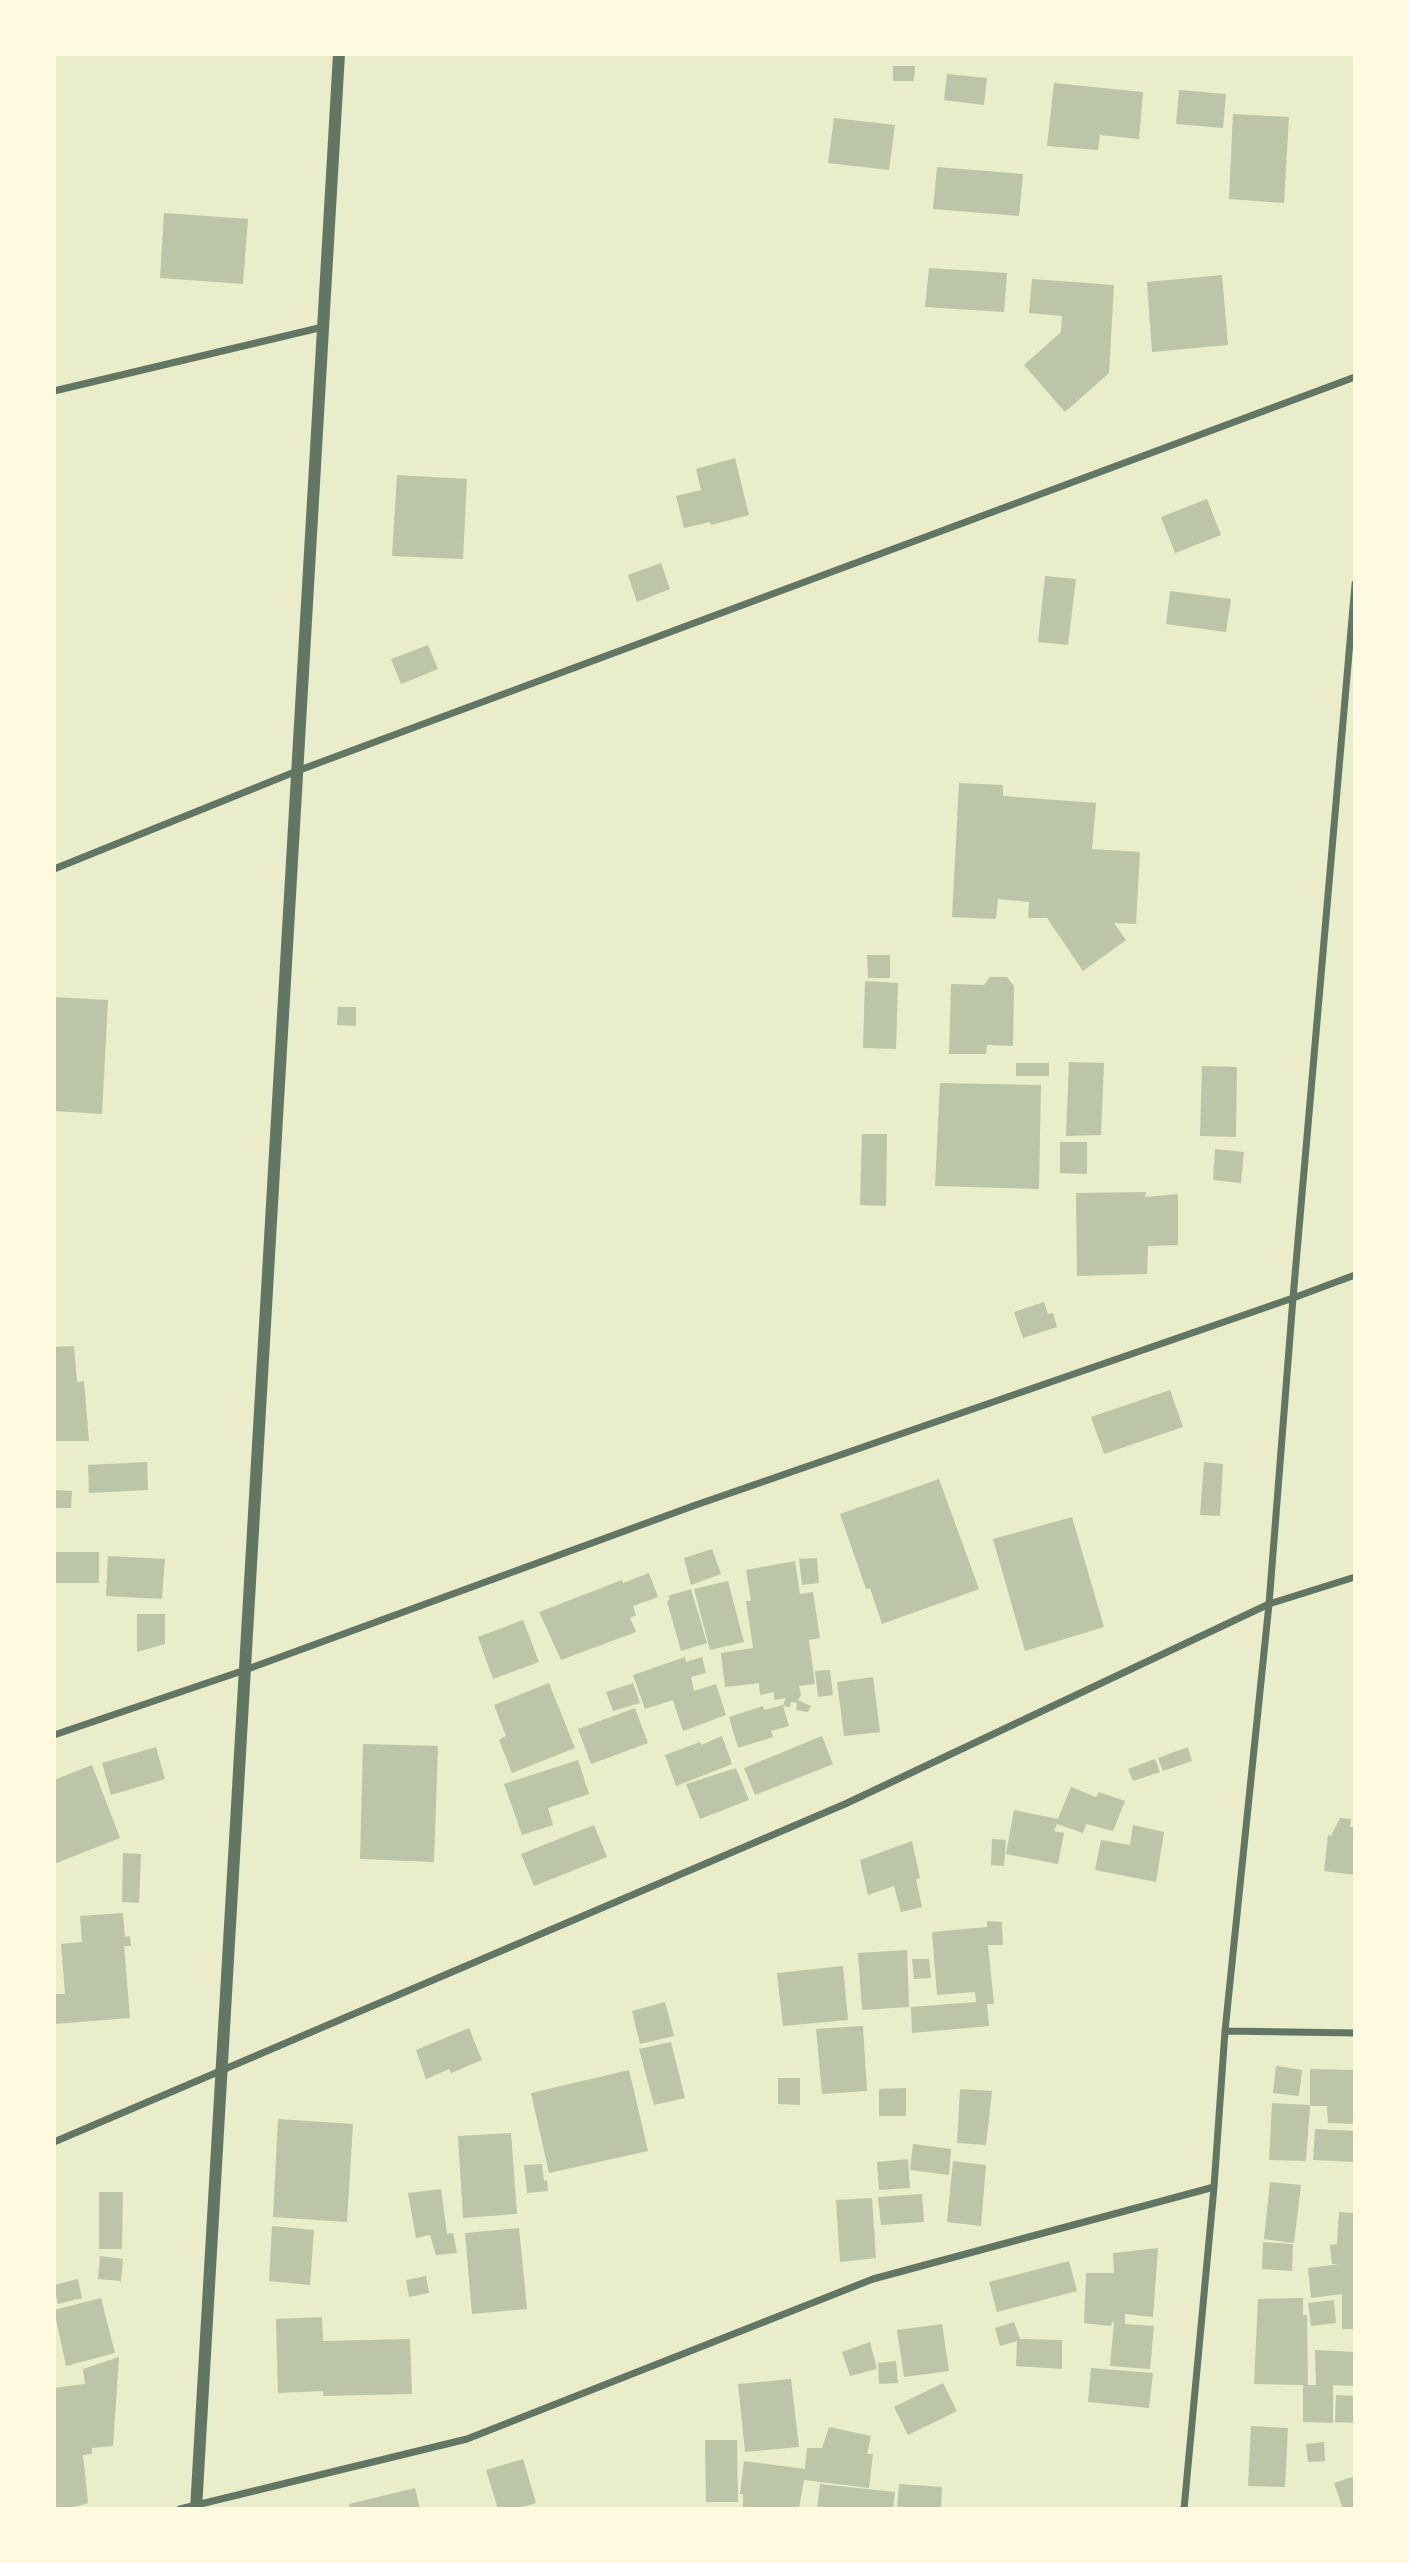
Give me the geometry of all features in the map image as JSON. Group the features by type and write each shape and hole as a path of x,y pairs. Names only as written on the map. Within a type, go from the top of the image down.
{"street":[{"path":"197,2506 339,54"},
{"path":"54,391 323,327"},
{"path":"54,869 297,771 1355,377"},
{"path":"1184,2509 1214,2187 1224,2031 1269,1604 1355,584"},
{"path":"54,1735 245,1670 693,1506 1355,1275"},
{"path":"54,2142 845,1804 1269,1604 1355,1577"},
{"path":"1224,2031 1355,2034"},
{"path":"180,2509 467,2439 873,2279 1214,2187"}],"building":[{"path":"893,66 915,66 914,81 893,81"},
{"path":"947,74 987,78 984,105 944,100"},
{"path":"1054,83 1143,92 1139,139 1100,135 1098,150 1047,146"},
{"path":"1179,90 1226,94 1223,128 1176,124"},
{"path":"1233,114 1289,117 1284,203 1229,199"},
{"path":"834,118 895,125 889,170 828,163"},
{"path":"937,167 1023,174 1019,216 933,209"},
{"path":"164,213 248,219 243,284 160,278"},
{"path":"929,268 1007,273 1004,312 925,307"},
{"path":"1222,275 1228,345 1152,352 1147,282"},
{"path":"1032,279 1114,285 1109,373 1065,412 1024,365 1061,332 1062,316 1029,313"},
{"path":"735,458 749,515 711,525 710,522 684,528 676,496 701,490 696,469"},
{"path":"397,475 467,479 463,559 392,556"},
{"path":"1207,499 1221,535 1175,553 1161,517"},
{"path":"661,563 670,589 637,602 628,575"},
{"path":"1045,576 1076,579 1068,645 1038,642"},
{"path":"1170,591 1231,599 1226,632 1166,624"},
{"path":"428,645 438,669 401,684 391,659"},
{"path":"959,783 1003,785 1003,796 1096,803 1092,849 1140,852 1136,924 1114,923 1126,940 1083,971 1047,918 1028,918 1029,902 998,899 996,919 952,917"},
{"path":"867,955 890,955 890,978 868,978"},
{"path":"990,977 1007,977 1014,986 1013,1046 987,1045 986,1054 949,1054 951,984 984,985"},
{"path":"865,981 898,983 896,1049 863,1048"},
{"path":"54,997 108,1000 102,1114 54,1111"},
{"path":"338,1007 356,1007 356,1026 337,1025"},
{"path":"1069,1062 1104,1063 1101,1135 1066,1136"},
{"path":"1016,1063 1049,1063 1049,1076 1016,1076"},
{"path":"1202,1066 1237,1067 1236,1137 1200,1136"},
{"path":"940,1083 1041,1085 1039,1189 935,1186"},
{"path":"862,1134 887,1134 886,1206 860,1205"},
{"path":"1060,1142 1087,1142 1087,1174 1060,1173"},
{"path":"1215,1149 1244,1152 1241,1183 1213,1180"},
{"path":"1146,1192 1145,1197 1178,1194 1178,1245 1148,1246 1147,1274 1077,1276 1076,1193"},
{"path":"1044,1302 1048,1314 1053,1313 1057,1327 1023,1338 1014,1312"},
{"path":"74,1346 77,1382 84,1381 89,1441 54,1441 54,1347"},
{"path":"1170,1390 1183,1427 1104,1454 1091,1417"},
{"path":"147,1462 148,1490 89,1493 88,1465"},
{"path":"1204,1462 1223,1464 1220,1516 1200,1515"},
{"path":"939,1479 979,1589 882,1624 870,1588 866,1589 840,1514"},
{"path":"54,1490 72,1491 71,1508 54,1508"},
{"path":"1072,1517 1104,1627 1025,1651 993,1539"},
{"path":"712,1549 721,1574 691,1585 684,1558"},
{"path":"54,1552 99,1552 99,1583 54,1583"},
{"path":"108,1556 165,1559 162,1599 106,1596"},
{"path":"817,1558 819,1583 802,1585 799,1559"},
{"path":"795,1561 800,1594 813,1592 820,1638 809,1640 815,1684 799,1686 801,1695 798,1700 811,1706 808,1712 796,1710 797,1703 791,1702 790,1707 783,1706 789,1726 771,1731 773,1737 738,1748 729,1717 763,1706 764,1710 783,1705 786,1698 774,1700 774,1692 760,1695 759,1683 725,1687 721,1653 753,1648 746,1601 751,1601 746,1570"},
{"path":"649,1573 658,1597 633,1606 636,1615 630,1618 636,1632 561,1660 539,1612 622,1580 623,1583"},
{"path":"728,1581 744,1642 710,1650 694,1589"},
{"path":"691,1589 707,1643 681,1651 667,1601 670,1600 668,1596"},
{"path":"137,1614 165,1614 165,1644 137,1652"},
{"path":"523,1620 539,1662 493,1679 478,1637"},
{"path":"685,1657 686,1662 702,1657 706,1673 691,1677 694,1691 716,1684 726,1715 683,1731 673,1700 645,1709 633,1675"},
{"path":"830,1670 833,1695 818,1697 815,1671"},
{"path":"873,1677 880,1732 844,1736 837,1682"},
{"path":"549,1683 575,1748 512,1773 499,1740 506,1736 494,1705"},
{"path":"633,1683 640,1703 613,1711 606,1692"},
{"path":"635,1708 648,1743 591,1764 578,1729"},
{"path":"722,1736 732,1764 676,1786 665,1755"},
{"path":"822,1736 833,1764 755,1795 744,1768"},
{"path":"363,1744 438,1746 434,1862 360,1859"},
{"path":"156,1747 165,1779 111,1795 102,1763"},
{"path":"1188,1747 1192,1761 1163,1771 1158,1758"},
{"path":"1155,1759 1160,1772 1133,1781 1128,1769"},
{"path":"578,1760 589,1794 548,1808 553,1825 522,1835 504,1784"},
{"path":"92,1765 120,1838 54,1864 54,1780"},
{"path":"736,1768 749,1800 700,1819 686,1784"},
{"path":"1071,1787 1096,1797 1099,1792 1125,1801 1113,1831 1086,1824 1083,1833 1057,1824 1054,1831 1064,1833 1058,1864 1006,1854 1014,1810 1058,1819"},
{"path":"1340,1818 1351,1819 1350,1827 1355,1827 1355,1875 1324,1871 1328,1835 1331,1836"},
{"path":"594,1825 607,1857 534,1886 521,1854"},
{"path":"1133,1825 1164,1832 1156,1882 1095,1870 1101,1840 1130,1845"},
{"path":"992,1839 1006,1840 1004,1866 991,1865"},
{"path":"912,1841 920,1878 916,1879 922,1907 901,1912 894,1886 868,1895 860,1860"},
{"path":"123,1853 141,1854 139,1903 122,1902"},
{"path":"123,1913 125,1937 130,1936 131,1946 124,1946 130,2018 54,2024 54,1994 65,1994 61,1944 82,1942 80,1916"},
{"path":"987,1921 1002,1922 1003,1945 988,1945 994,2004 987,2004 989,2026 912,2033 911,2007 976,2002 975,1992 937,1995 932,1932 987,1927"},
{"path":"907,1950 909,2007 862,2010 858,1953"},
{"path":"912,1959 929,1959 931,1978 914,1979"},
{"path":"843,1966 848,2020 783,2026 777,1973"},
{"path":"665,2002 674,2036 640,2044 632,2011"},
{"path":"863,2026 867,2091 822,2094 816,2029"},
{"path":"469,2028 482,2060 451,2073 449,2069 426,2079 416,2050"},
{"path":"671,2042 685,2098 654,2105 639,2049"},
{"path":"1276,2066 1302,2070 1299,2096 1273,2093"},
{"path":"1310,2069 1355,2070 1355,2124 1328,2123 1327,2106 1310,2106 1306,2161 1269,2160 1272,2103 1310,2105"},
{"path":"629,2070 648,2151 549,2173 531,2093"},
{"path":"778,2078 800,2078 800,2105 778,2104"},
{"path":"906,2088 906,2116 879,2116 879,2089"},
{"path":"960,2089 992,2091 986,2145 957,2143"},
{"path":"278,2119 353,2124 347,2222 273,2217"},
{"path":"1315,2129 1355,2131 1355,2162 1313,2160"},
{"path":"511,2133 517,2214 463,2218 458,2136"},
{"path":"913,2144 951,2149 949,2175 910,2170"},
{"path":"908,2159 910,2188 879,2190 877,2162"},
{"path":"953,2161 986,2165 981,2226 947,2222"},
{"path":"542,2164 548,2191 527,2193 524,2165"},
{"path":"1270,2182 1301,2185 1294,2243 1264,2239"},
{"path":"441,2189 447,2234 453,2233 457,2253 436,2255 430,2235 416,2238 408,2193"},
{"path":"99,2192 123,2192 122,2249 99,2249"},
{"path":"922,2194 924,2222 881,2225 878,2197"},
{"path":"872,2198 876,2258 840,2262 836,2200"},
{"path":"1339,2212 1355,2213 1355,2329 1342,2329 1342,2294 1311,2298 1308,2268 1340,2264 1332,2264 1330,2245 1337,2244"},
{"path":"272,2226 314,2230 310,2285 269,2281"},
{"path":"519,2228 527,2309 472,2314 465,2233"},
{"path":"1263,2242 1293,2244 1292,2271 1262,2269"},
{"path":"1158,2248 1153,2317 1125,2314 1125,2324 1154,2326 1150,2369 1110,2366 1114,2322 1111,2326 1084,2323 1086,2273 1114,2273 1113,2253"},
{"path":"100,2256 123,2259 121,2281 98,2279"},
{"path":"1069,2261 1077,2291 997,2312 989,2282"},
{"path":"426,2276 429,2293 409,2297 406,2280"},
{"path":"78,2279 82,2298 58,2304 54,2285"},
{"path":"101,2298 115,2353 66,2366 54,2310"},
{"path":"1303,2298 1303,2315 1307,2315 1308,2385 1316,2385 1315,2350 1355,2352 1355,2386 1333,2385 1333,2423 1303,2422 1303,2385 1254,2384 1258,2299"},
{"path":"1334,2300 1336,2323 1311,2326 1308,2303"},
{"path":"322,2317 323,2341 410,2339 412,2394 323,2396 323,2391 278,2393 276,2319"},
{"path":"1014,2322 1020,2339 1062,2340 1062,2369 1016,2366 1017,2341 1000,2346 995,2328"},
{"path":"942,2324 949,2371 904,2377 897,2330"},
{"path":"870,2342 877,2369 850,2376 842,2352"},
{"path":"119,2357 113,2446 92,2448 92,2454 83,2455 88,2503 68,2509 54,2509 54,2388 85,2384 83,2369"},
{"path":"896,2361 898,2383 879,2384 878,2363"},
{"path":"1091,2368 1153,2373 1149,2408 1088,2402"},
{"path":"791,2379 799,2447 745,2452 738,2384"},
{"path":"943,2383 957,2411 908,2435 894,2407"},
{"path":"1336,2395 1355,2396 1355,2423 1335,2422"},
{"path":"1251,2426 1288,2428 1285,2487 1248,2486"},
{"path":"829,2427 871,2436 867,2454 873,2454 869,2488 804,2480 799,2509 743,2509 743,2494 740,2494 744,2461 805,2469 807,2448 822,2448"},
{"path":"705,2440 737,2440 738,2502 706,2502"},
{"path":"1324,2442 1325,2461 1308,2462 1306,2444"},
{"path":"523,2459 536,2503 516,2509 498,2509 486,2470"},
{"path":"1355,2476 1355,2509 1343,2509 1334,2483"},
{"path":"820,2484 895,2492 893,2509 817,2509"},
{"path":"899,2484 942,2487 941,2509 897,2509"},
{"path":"415,2488 420,2509 350,2509 349,2504"}]}
